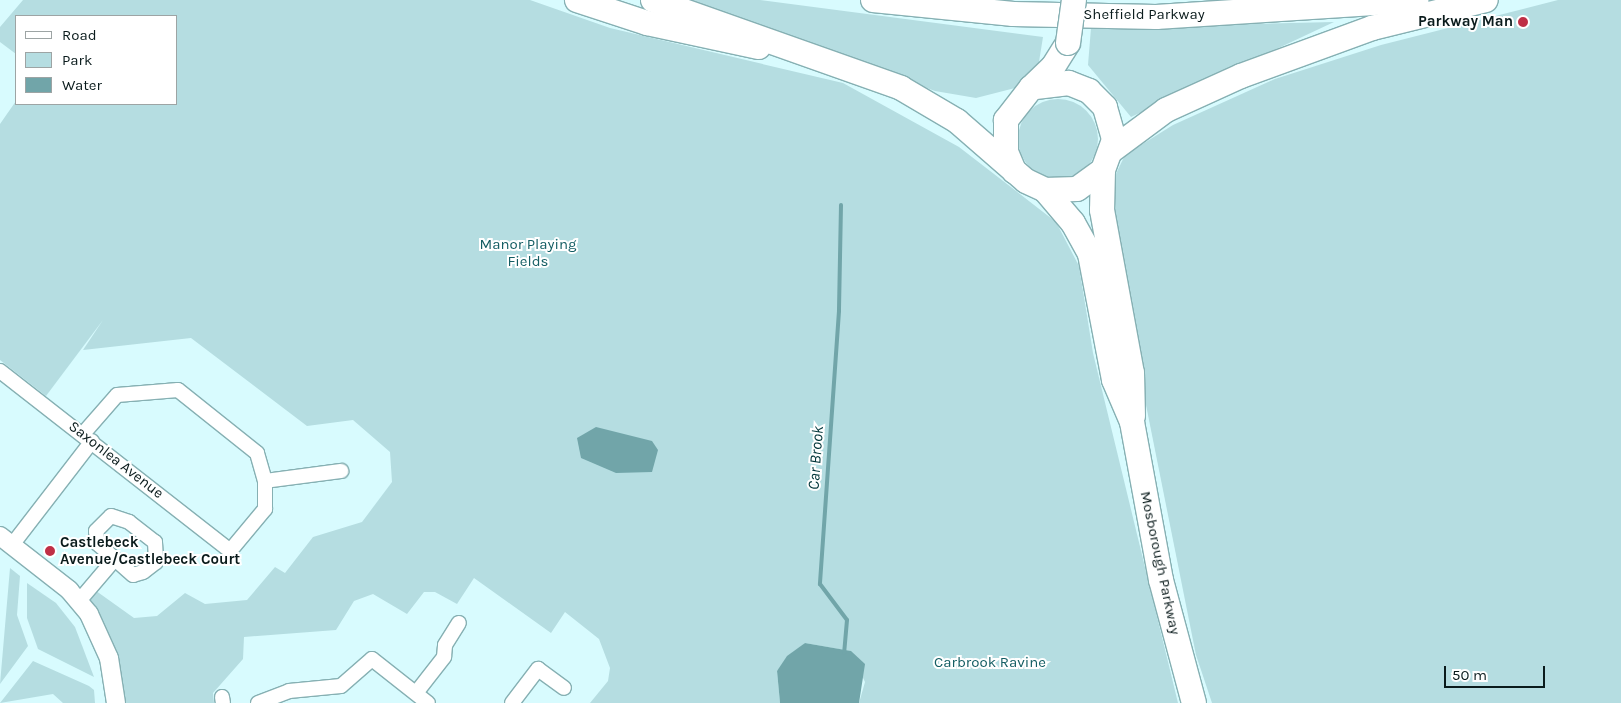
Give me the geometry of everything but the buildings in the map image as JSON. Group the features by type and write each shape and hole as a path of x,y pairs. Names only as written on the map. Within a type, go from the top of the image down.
{"highway":[{"path":"577,0 718,41 799,53"},
{"path":"653,0 901,88 980,138 1014,171 1045,190 1077,189 1166,110 1241,76 1363,30 1486,0"},
{"name":"Sheffield Parkway","path":"873,0 1013,14 1156,17 1416,0"},
{"path":"1074,0 1068,43 1069,73 1077,86 1105,107 1113,128 1108,160"},
{"path":"1014,171 1006,152 1006,120 1031,88 1053,67 1068,43"},
{"path":"1031,88 1059,82 1077,86"},
{"name":"Mosborough Parkway","path":"1108,160 1105,231 1135,396 1132,422"},
{"name":"Mosborough Parkway","path":"1045,190 1073,223 1090,254 1114,380 1132,422 1161,580 1194,703"}],"street":[{"name":"Saxonlea Avenue","path":"0,371 87,437 230,551 265,509 265,481"},
{"path":"116,703 104,642 79,601 6,541 87,437 116,395 178,390 257,453 265,481 341,471"},
{"path":"111,516 129,522 156,542 156,562 143,572 133,574 114,561 98,544 96,531 111,516"},
{"path":"79,601 114,561"},
{"path":"258,703 289,691 341,686 372,659 423,700 444,657 445,645 459,623"},
{"path":"512,703 538,670 564,688"}],"green space":[{"path":"23,0 530,0 610,28 843,83 959,147 1056,222 1079,266 1093,353 1178,703 859,703 865,682 850,651 805,643 777,671 780,703 590,703 608,681 610,668 599,639 565,612 551,633 474,578 457,604 435,592 424,592 407,614 373,594 354,601 336,630 244,637 243,659 213,693 214,703 124,703 83,598 92,588 134,618 157,616 185,593 205,604 247,600 275,567 285,573 313,537 362,522 392,482 390,452 353,420 307,426 191,338 83,350 103,320 46,396 0,360 0,124 15,102 15,105 178,105 178,15 15,15 15,53 0,42 0,27"},
{"path":"689,0 760,0 1043,37 1038,68 1015,88 976,98 935,91"},
{"path":"1558,0 1621,0 1621,703 1212,703 1196,655 1112,235 1112,182 1125,155 1173,125 1275,79 1381,45"},
{"path":"1334,22 1131,117 1088,65 1091,28"},
{"path":"1058,99 1073,102 1086,111 1095,124 1098,139 1095,154 1086,167 1073,176 1058,179 1043,176 1030,167 1021,154 1018,139 1021,124 1030,111 1043,102"},
{"path":"10,568 20,576 17,615 28,646 0,684"},
{"path":"27,583 56,603 75,627 94,677 38,649 27,618"},
{"path":"33,661 89,686 94,690 95,703 63,703 53,694 0,703"}],"water":[{"path":"596,427 652,441 658,450 652,472 616,473 581,458 577,438"},
{"path":"805,643 851,651 865,664 859,703 780,703 777,671 787,656"}],"waterway":[{"name":"Car Brook","path":"841,205 839,311 820,584 847,620 844,653"}],"place":[{"name":"Parkway Man","path":"1523,22"},
{"name":"Castlebeck Avenue/Castlebeck Court","path":"50,551"}],"park label":[{"name":"Manor Playing Fields","path":"528,252"},
{"name":"Carbrook Ravine","path":"990,663"}]}
